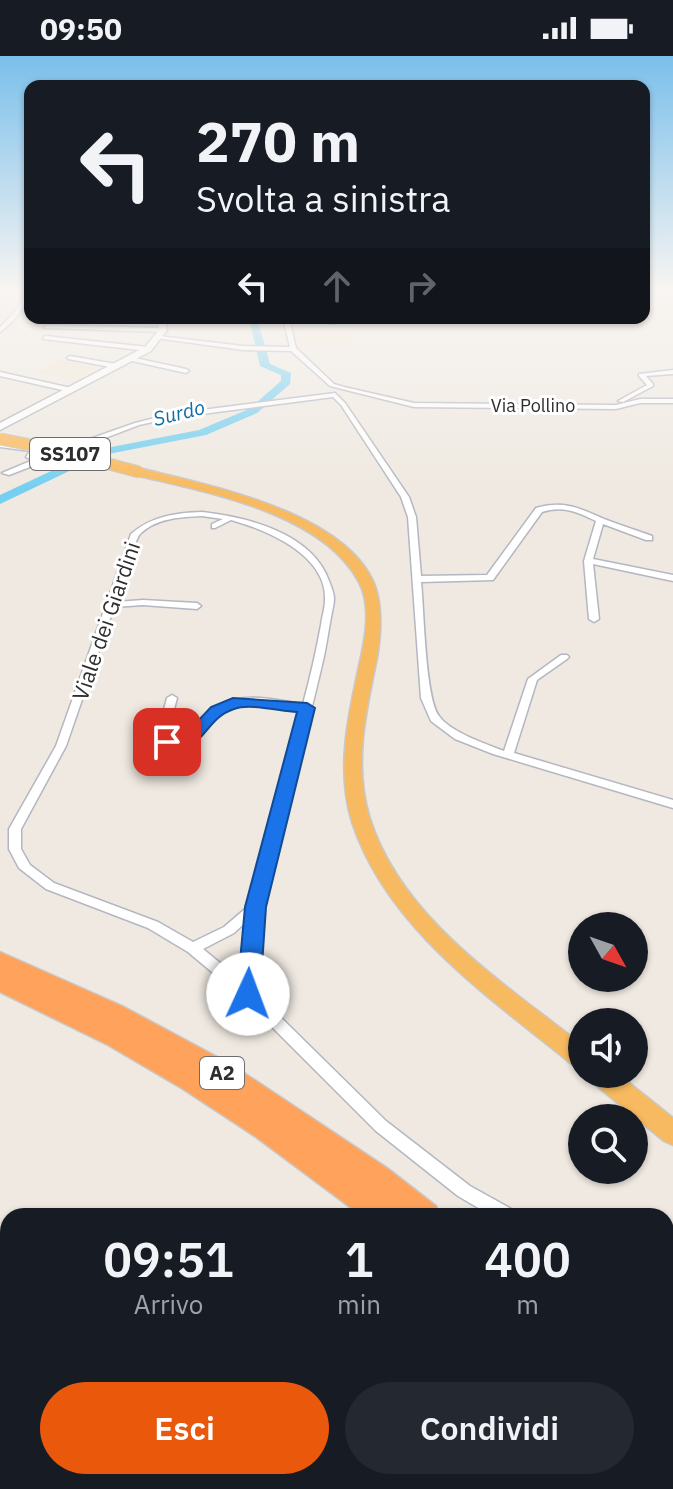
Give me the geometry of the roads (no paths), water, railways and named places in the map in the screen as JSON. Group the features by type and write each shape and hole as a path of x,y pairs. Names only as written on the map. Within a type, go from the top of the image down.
{"highway":[{"name":"SS107","path":"0,442 57,450 249,502 287,515 323,535 348,556 366,584 375,617 351,751 352,789 368,842 390,879 422,921 568,1047"},
{"name":"A2","path":"0,962 70,990 195,1056 268,1101 415,1208"},
{"name":"A2","path":"0,981 98,1026 181,1072 254,1119 373,1208"},
{"path":"617,1088 673,1130"}],"main road":[{"path":"0,427 137,355"}],"street":[{"path":"299,355 343,394 405,497 412,517 426,698 435,719 459,737 508,755 673,804"},
{"path":"70,358 116,366"},
{"path":"130,359 186,371"},
{"name":"Via Pollino","path":"45,455 152,420 330,393 363,392 414,405 610,407 650,387 651,383 641,375 673,372"},
{"path":"0,374 71,390"},
{"path":"325,378 330,393 343,394"},
{"path":"610,407 640,401 673,401"},
{"path":"0,442 45,455"},
{"path":"21,449 30,457"},
{"path":"3,475 30,457 45,455"},
{"path":"3,475 45,455"},
{"path":"418,579 467,581 490,578 539,510 549,506 576,509 649,538"},
{"name":"Viale dei Giardini","path":"248,994 255,907 307,708 330,598 326,581 316,564 298,547 273,533 230,518 188,512 145,524 135,534 61,746 15,829 15,849 25,868 50,886 153,925 193,948 248,994 381,1126 464,1191 493,1208"},
{"path":"215,526 230,518"},
{"path":"594,619 588,561 600,520"},
{"path":"588,561 673,578"},
{"path":"111,605 157,602 168,606 197,606"},
{"path":"508,755 533,679 564,657"},
{"path":"172,698 162,736 167,742 177,745 189,741 217,711 233,703 307,708"},
{"path":"193,948 229,930 255,907"}],"waterway":[{"name":"Surdo","path":"0,500 100,452 202,433 253,411 286,382 286,373 265,366 263,355"}]}
